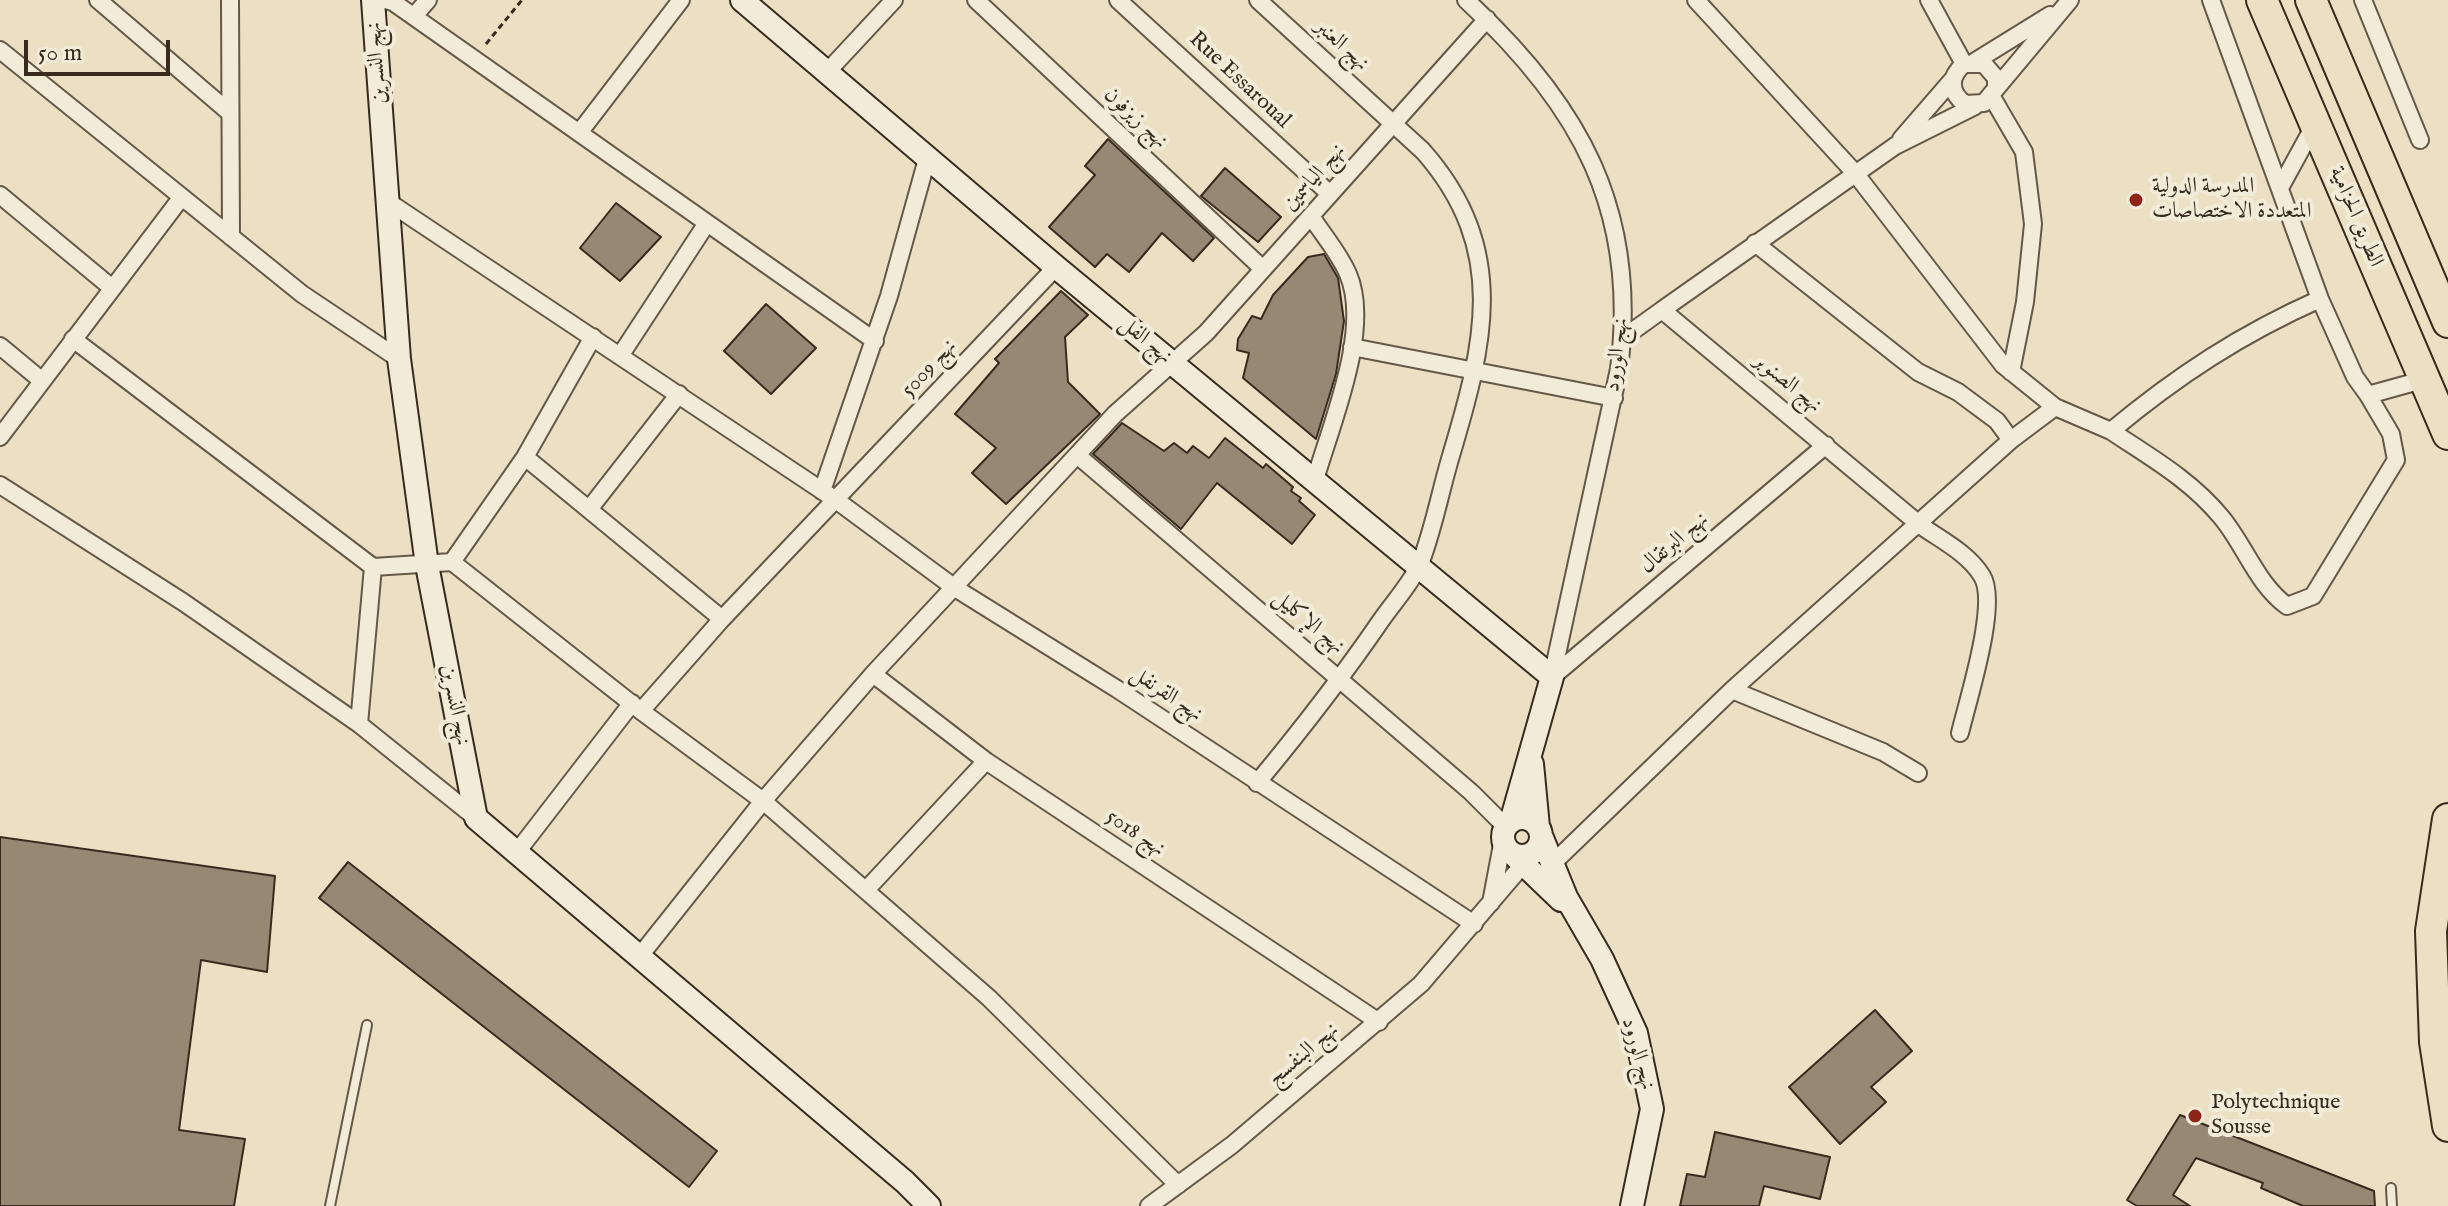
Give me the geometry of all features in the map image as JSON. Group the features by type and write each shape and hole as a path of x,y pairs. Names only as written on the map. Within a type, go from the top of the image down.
{"highway":[{"name":"الطريق الحزامية","path":"2262,0 2426,379 2447,437"},
{"name":"الطريق الحزامية","path":"2311,0 2448,322"},
{"path":"2448,819 2431,931 2435,1042 2448,1126"},
{"path":"2433,979 2448,929"}],"street":[{"path":"98,0 230,113"},
{"path":"230,0 231,237"},
{"name":"نهج النسرين","path":"373,0 399,359 427,565 476,818"},
{"path":"385,0 414,16 875,341"},
{"path":"414,16 428,0"},
{"path":"579,133 681,0"},
{"name":"نهج الفل","path":"742,0 1056,267 1552,677"},
{"path":"827,72 894,0"},
{"name":"نهج زيزفون","path":"976,0 1263,269"},
{"name":"Rue Essaroual","path":"1118,0 1330,194"},
{"name":"نهج العنبر","path":"1257,783 1341,680 1419,566 1477,369 1483,307 1480,277 1465,220 1442,172 1258,0"},
{"name":"نهج الورود","path":"1466,0 1487,19 1568,114 1597,171 1620,267 1623,338 1614,398 1533,750 1525,843 1574,912 1602,959 1636,1033 1652,1109 1632,1206"},
{"path":"1696,0 1855,173 1952,304 2011,372 2055,407 2111,431 2193,486 2223,519 2271,594 2287,606 2313,596 2396,460 2391,434 2355,377 2320,299 2211,0"},
{"path":"1929,0 1969,63 1991,70 1994,93 2024,152 2033,224 2025,302 2011,372"},
{"path":"2363,0 2420,140"},
{"path":"1895,146 1969,63 2066,4"},
{"path":"1623,338 1895,146 1975,106 1994,93 2066,4"},
{"name":"نهج الياسمين","path":"639,957 763,801 873,674 1115,414 1206,333 1487,19"},
{"path":"3,60 302,294 399,359"},
{"path":"1953,79 1957,98 1975,106"},
{"path":"2280,188 2315,124"},
{"path":"829,495 927,159"},
{"path":"0,195 112,288"},
{"path":"0,437 181,198"},
{"name":"نهج القرنفل","path":"387,201 829,495 955,588 1117,689 1474,924"},
{"path":"1311,216 1338,256 1353,290 1356,313 1352,347 1315,480"},
{"path":"620,356 707,223"},
{"path":"1755,243 1918,372 1958,392 1987,414 2011,440"},
{"name":"نهج 5009","path":"517,852 636,707 722,619 829,495 1056,267"},
{"path":"2111,431 2177,377 2261,326 2320,299"},
{"name":"نهج الصنوبر","path":"1662,310 1920,525 1963,555 1983,577 1990,601 1960,733"},
{"path":"452,562 525,457 593,337"},
{"path":"73,339 373,567 452,562 636,707 763,801 989,998 1178,1185"},
{"path":"0,346 41,380"},
{"path":"1352,347 1614,398"},
{"path":"2368,395 2426,379"},
{"path":"590,508 679,394"},
{"name":"نهج البنفسج","path":"1149,1206 1232,1145 1421,984 1490,904 1525,843 1732,690 1920,525 2011,440 2055,407"},
{"name":"نهج البرتقال","path":"1552,677 1826,445"},
{"name":"نهج الإكليل","path":"1077,455 1341,680 1525,843"},
{"path":"525,457 722,619"},
{"path":"0,485 183,602 359,724 517,852 894,1172 929,1206"},
{"path":"359,724 373,567"},
{"name":"نهج 5018","path":"873,674 986,761 1379,1022"},
{"path":"1732,690 1883,752 1918,773"},
{"path":"866,890 986,761"},
{"path":"1490,904 1525,843"}],"lane":[{"path":"330,1206 367,1025"},
{"path":"2391,1188 2392,1206"}],"path":[{"path":"474,60 522,0"}],"building":[{"path":"1108,139 1214,238 1193,261 1162,233 1129,272 1107,254 1095,267 1049,227 1095,175 1085,166"},
{"path":"1225,168 1281,217 1258,242 1201,196"},
{"path":"616,203 661,237 620,281 580,248"},
{"path":"1324,254 1338,278 1344,321 1336,374 1316,439 1243,378 1249,353 1237,350 1238,339 1252,316 1261,319 1273,295 1308,257"},
{"path":"1061,291 1088,315 1065,337 1068,382 1100,414 1006,504 972,473 996,448 955,414 999,363 995,359"},
{"path":"766,304 816,348 771,394 724,351"},
{"path":"1122,423 1164,451 1174,443 1187,453 1193,446 1209,458 1225,438 1263,468 1266,464 1293,487 1291,491 1315,515 1292,544 1217,483 1181,529 1093,454"},
{"path":"0,837 275,876 267,972 201,960 179,1130 245,1139 234,1206 0,1206"},
{"path":"348,862 717,1151 689,1187 319,898"},
{"path":"1875,1010 1912,1051 1871,1087 1886,1102 1840,1144 1789,1087"},
{"path":"2180,1115 2374,1191 2375,1206 2303,1206 2261,1188 2263,1183 2196,1158 2173,1195 2190,1206 2137,1206 2127,1200"},
{"path":"1715,1132 1830,1157 1820,1199 1764,1186 1759,1206 1680,1206 1687,1174 1705,1177"}],"place":[{"name":"المدرسة الدولية المتعددة الاختصاصات","path":"2136,200"},
{"name":"Polytechnique Sousse","path":"2195,1116"}]}
